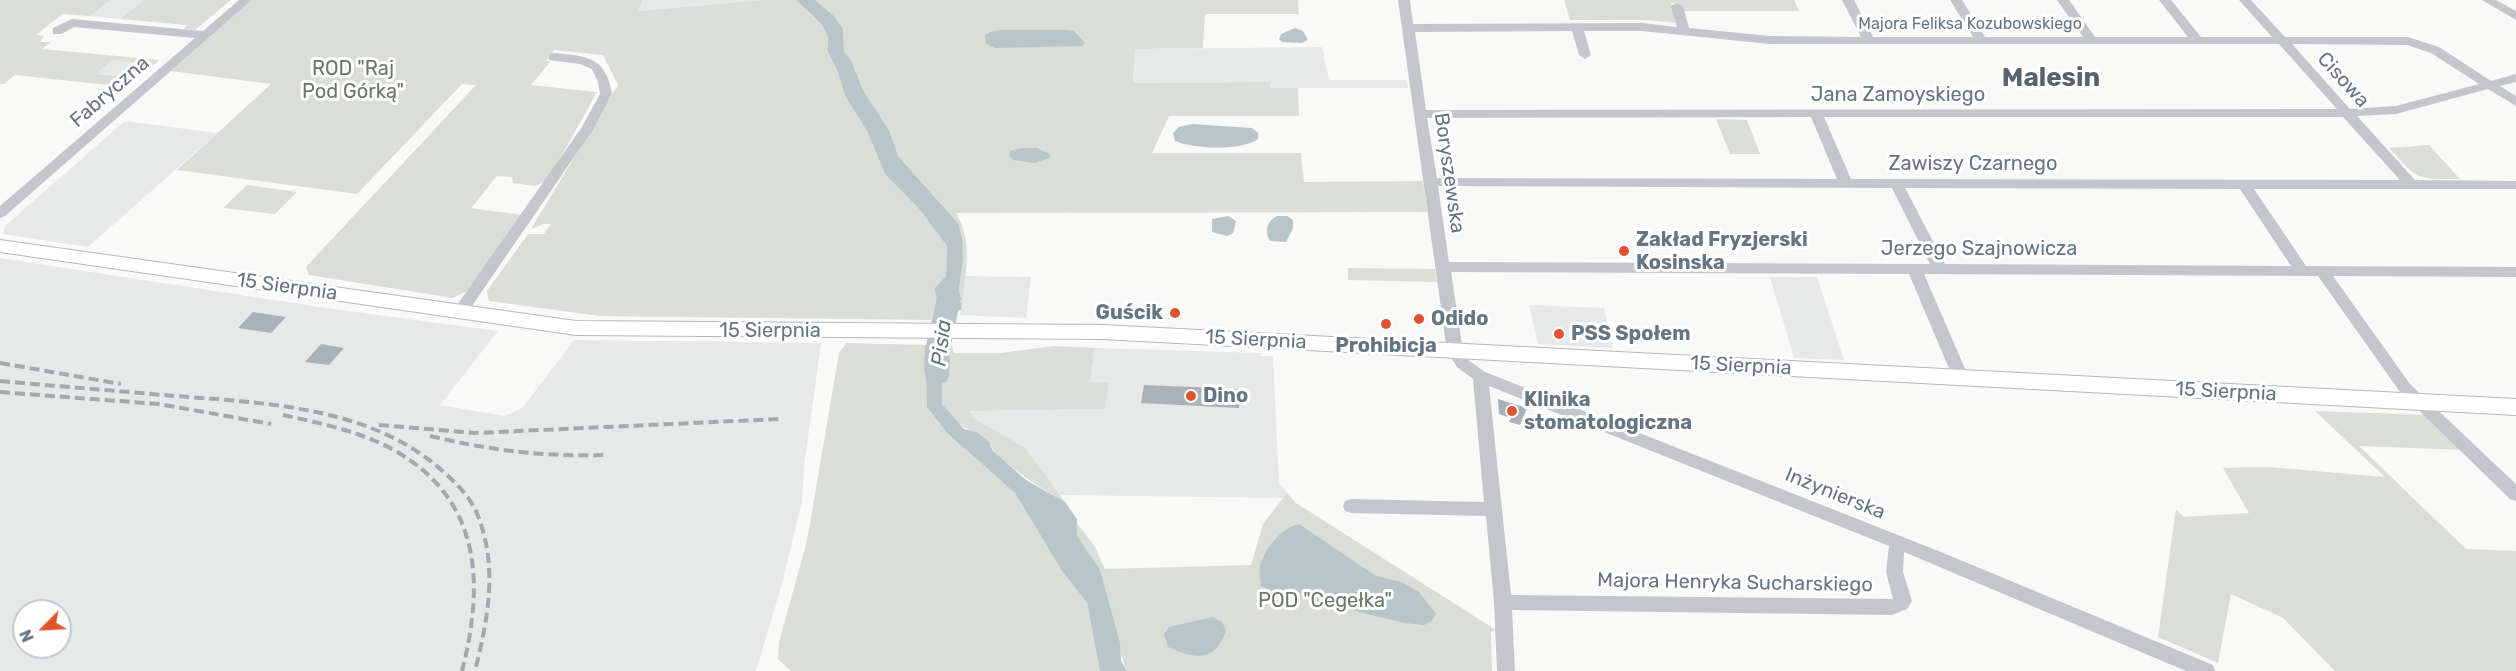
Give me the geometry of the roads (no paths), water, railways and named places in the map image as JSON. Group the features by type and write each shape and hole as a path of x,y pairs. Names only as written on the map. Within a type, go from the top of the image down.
{"main road":[{"name":"15 Sierpnia","path":"0,246 576,328 654,331 1137,333 2516,407"}],"street":[{"name":"Fabryczna","path":"0,213 246,0"},
{"name":"Boryszewska","path":"1404,0 1455,351"},
{"path":"1848,0 1869,41"},
{"path":"1956,0 1981,40"},
{"path":"2063,0 2091,40"},
{"path":"2165,0 2197,40"},
{"name":"Cisowa","path":"2245,0 2412,185"},
{"path":"2488,0 2516,16"},
{"path":"1677,6 1684,31"},
{"path":"57,31 72,23 206,34"},
{"path":"1577,27 1585,55"},
{"name":"Majora Feliksa Kozubowskiego","path":"1408,28 1642,27 1770,40 2390,40 2416,42 2435,50 2516,102"},
{"path":"460,312 588,128 606,94 599,68 593,63 553,57"},
{"name":"Jana Zamoyskiego","path":"1421,114 2346,113 2396,110 2516,78"},
{"path":"1816,114 1846,183"},
{"name":"Zawiszy Czarnego","path":"1430,182 2516,185"},
{"path":"1896,183 1940,269"},
{"path":"2244,184 2301,270"},
{"name":"Jerzego Szajnowicza","path":"1443,267 2516,272"},
{"path":"1914,268 1961,378"},
{"path":"2322,271 2417,402 2516,494"},
{"name":"Inżynierska","path":"1455,351 1462,363 1480,376 1898,542 2111,629 2206,671"},
{"path":"1480,376 1503,602 1506,671"},
{"path":"1351,506 1494,509"},
{"name":"Majora Henryka Sucharskiego","path":"1503,602 1892,607 1903,601 1893,573 1893,560 1898,542"}],"waterway":[{"name":"Pisia","path":"937,376 938,350 949,298 948,289"}],"railway":[{"path":"0,363 121,384"},
{"path":"0,381 276,405 350,421 385,434 418,452 448,476 465,494 478,516 484,535 488,554 489,593 484,632 475,671"},
{"path":"0,392 159,404 271,424"},
{"path":"283,415 339,428 392,449 422,469 444,492 459,517 469,545 473,575 473,606 462,671"},
{"path":"379,425 476,433 779,419"},
{"path":"430,436 516,452 604,455"}],"place":[{"name":"Zakład Fryzjerski Kosinska","path":"1624,251"},
{"name":"Guścik","path":"1175,313"},
{"name":"Odido","path":"1419,319"},
{"name":"Prohibicja","path":"1386,324"},
{"name":"PSS Społem","path":"1559,334"},
{"name":"Dino","path":"1191,396"},
{"name":"Klinika stomatologiczna","path":"1512,411"}],"district":[{"name":"Malesin","path":"2051,78"}],"park label":[{"name":"ROD \"Raj Pod Górką\"","path":"353,80"},
{"name":"POD \"Cegełka\"","path":"1325,601"}]}
